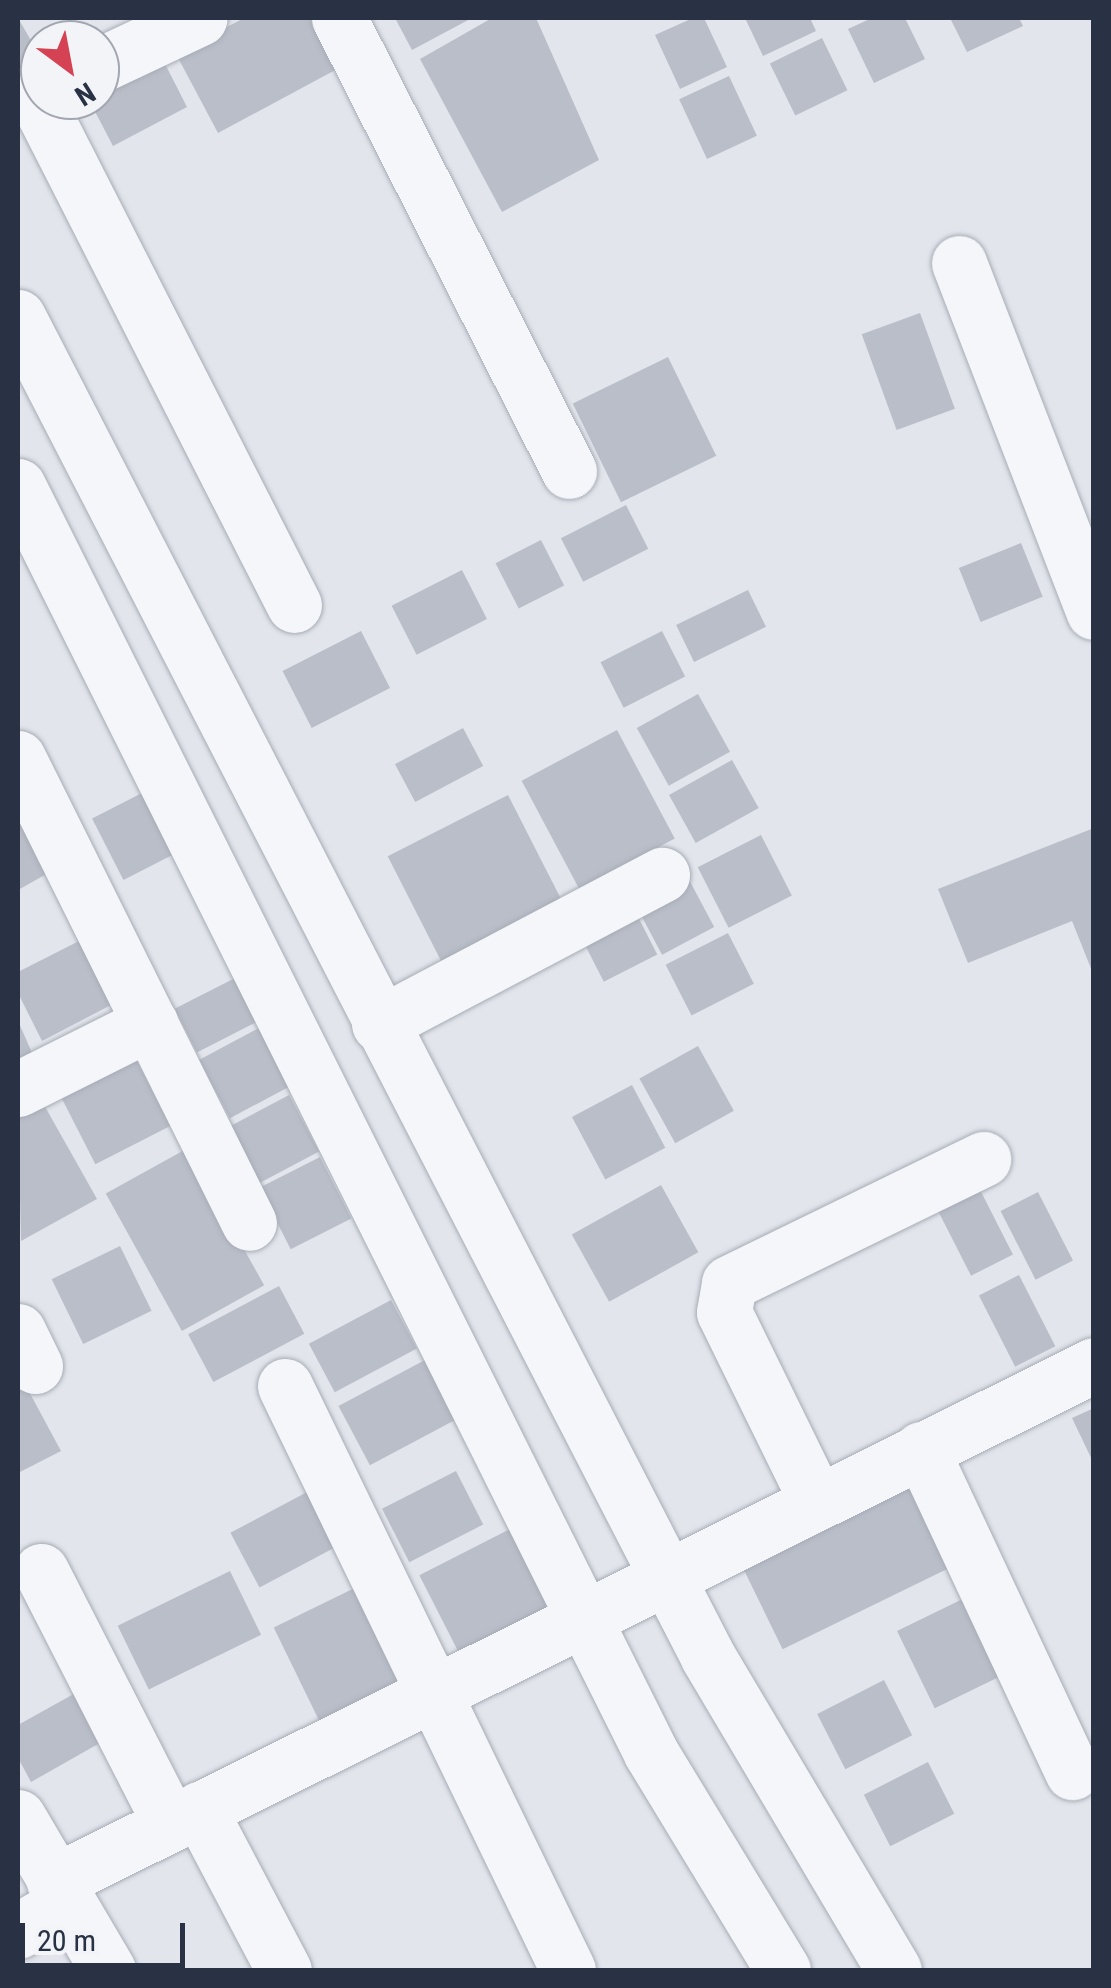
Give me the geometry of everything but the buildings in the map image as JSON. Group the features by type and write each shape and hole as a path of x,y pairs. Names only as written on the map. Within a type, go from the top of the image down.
{"street":[{"path":"120,56 200,18"},
{"path":"339,18 570,472"},
{"path":"42,120 294,605"},
{"path":"958,262 1094,612"},
{"path":"18,316 708,1657 894,1970"},
{"path":"18,486 651,1754 783,1970"},
{"path":"18,758 249,1223"},
{"path":"379,1024 662,875"},
{"path":"18,1089 150,1024"},
{"path":"816,1500 724,1312 729,1283 984,1160"},
{"path":"18,1931 60,1892 184,1816 1094,1365"},
{"path":"286,1386 568,1970"},
{"path":"921,1449 1072,1772"},
{"path":"41,1571 184,1816 284,1970"},
{"path":"18,1817 108,1970"}]}
